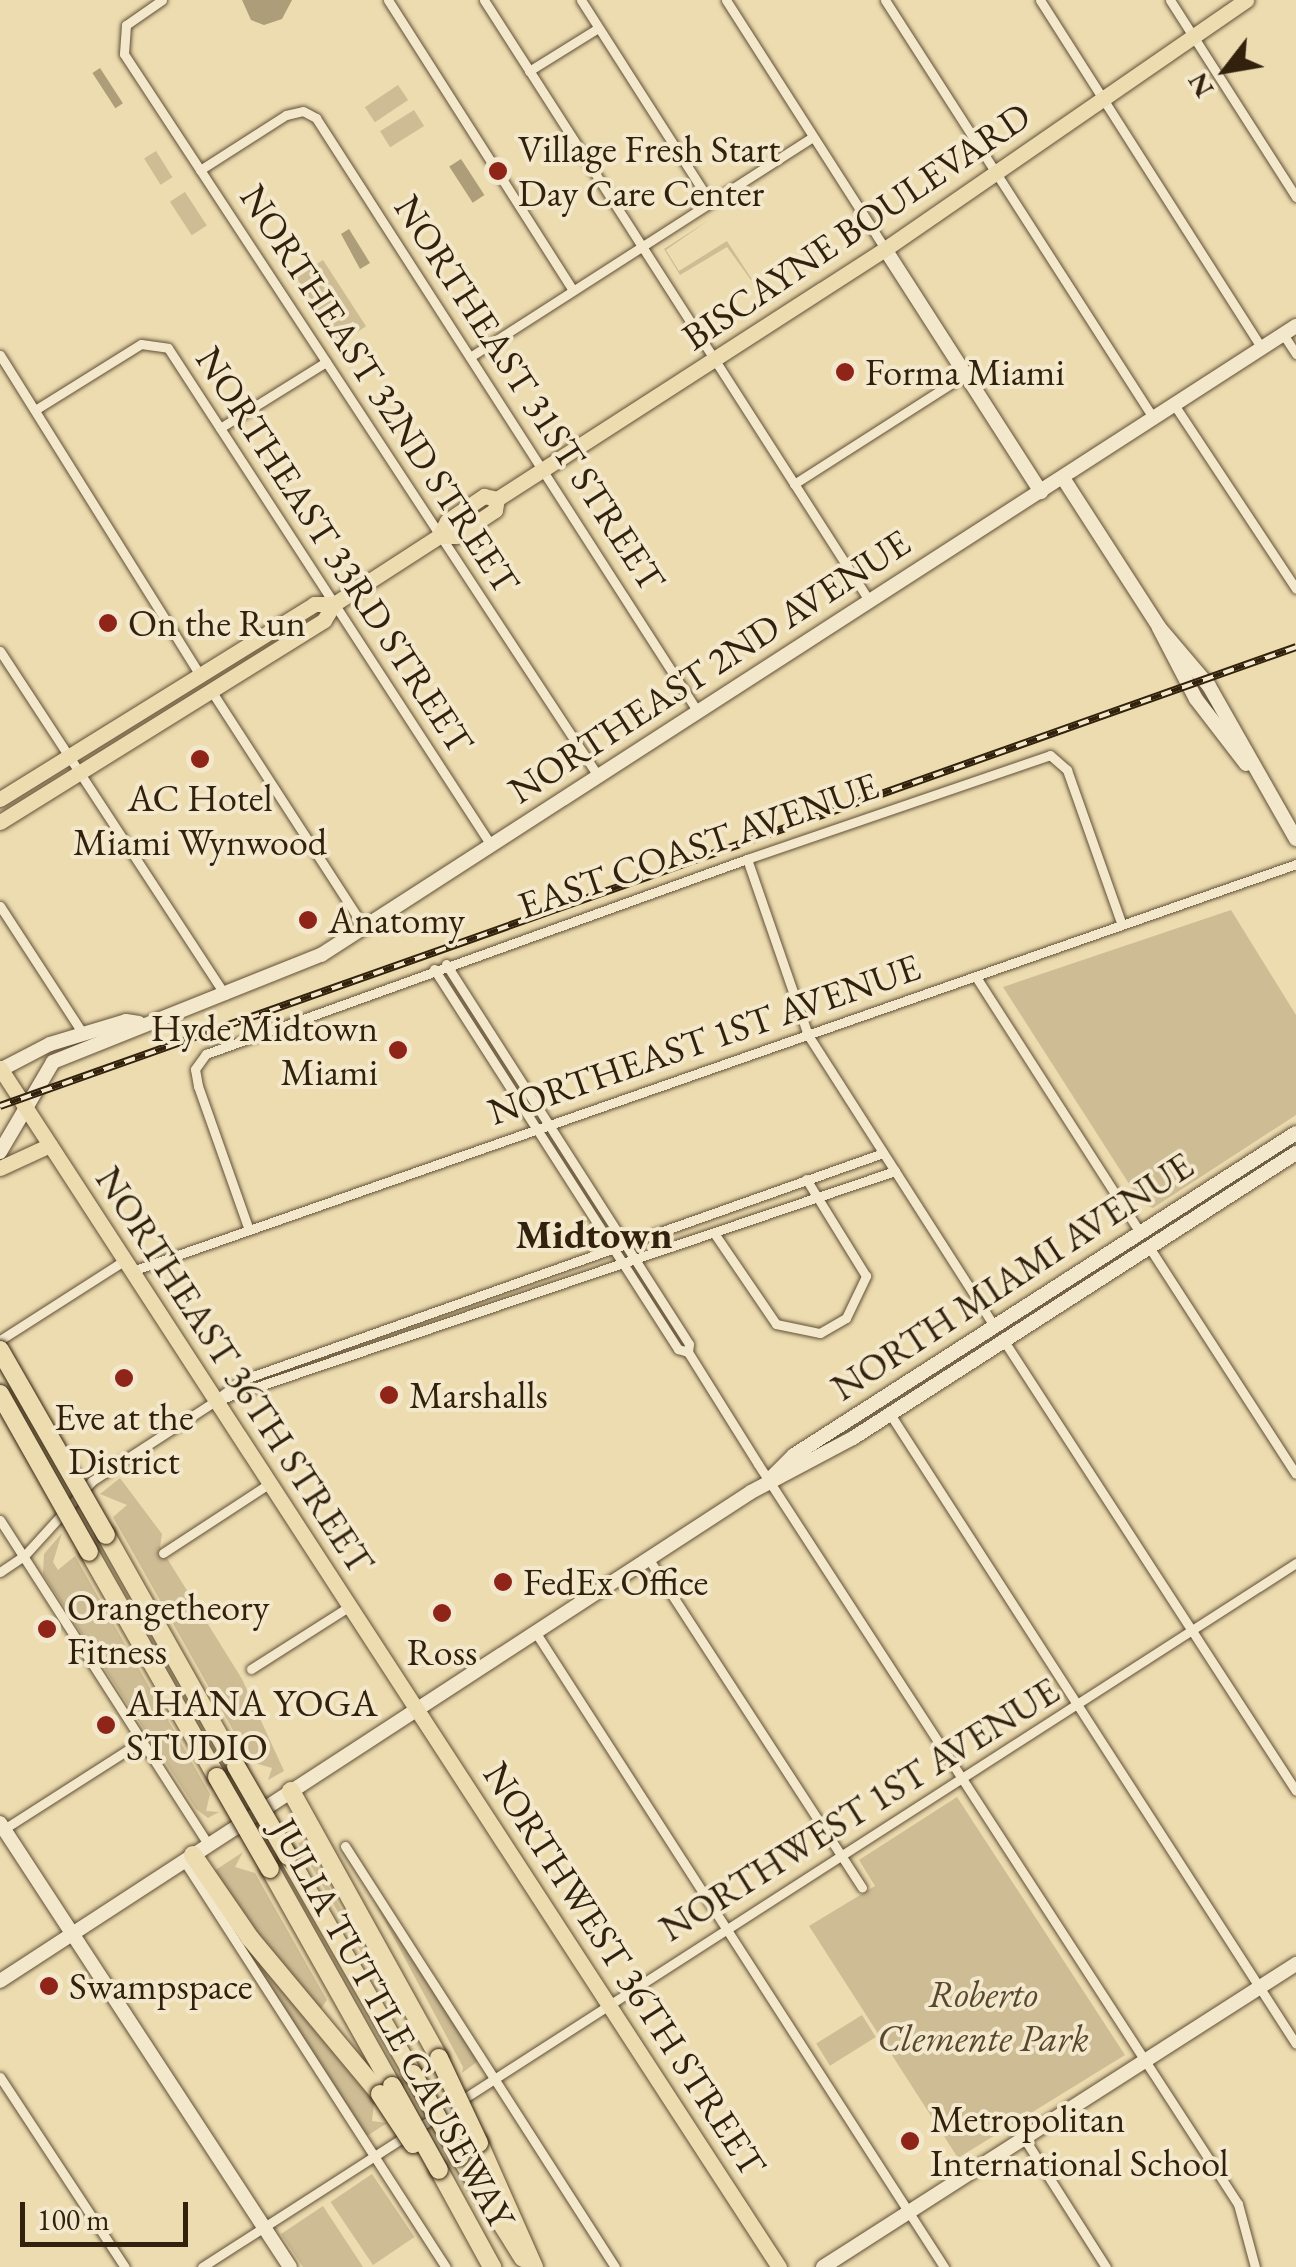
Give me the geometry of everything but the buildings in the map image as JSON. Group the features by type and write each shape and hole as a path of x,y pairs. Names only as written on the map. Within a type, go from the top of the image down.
{"highway":[{"name":"JULIA TUTTLE CAUSEWAY","path":"0,1350 460,2157"},
{"name":"JULIA TUTTLE CAUSEWAY","path":"0,1394 270,1869 386,2090 492,2267"},
{"path":"292,1791 439,2058 531,2267"},
{"path":"196,1854 250,1938 386,2090"},
{"path":"460,2157 531,2267"},
{"path":"460,2157 518,2267"}],"main road":[{"name":"BISCAYNE BOULEVARD","path":"0,822 324,620 334,604 440,536 447,520 475,502 497,499 886,249 1246,0"},
{"path":"886,249 1042,492"},
{"name":"NORTHEAST 2ND AVENUE","path":"0,1152 53,1062 139,1024 296,968 1290,330"},
{"path":"1063,478 1159,627 1196,699 1250,768 1296,839"},
{"name":"BISCAYNE BOULEVARD","path":"0,799 314,604 334,604"},
{"name":"NORTHEAST 2ND AVENUE","path":"0,1069 83,1034 126,1021 139,1024"},
{"name":"NORTHEAST 36TH STREET","path":"0,1069 416,1706"},
{"name":"NORTH MIAMI AVENUE","path":"768,1480 794,1455 1296,1133"},
{"path":"0,1168 50,1145"},
{"name":"NORTH MIAMI AVENUE","path":"0,1980 768,1480 852,1438 1294,1158"},
{"path":"1149,1247 1161,1229 1245,1165"},
{"path":"1026,1326 1051,1300 1128,1250 1140,1232"},
{"path":"852,1438 873,1414 982,1344 994,1326"},
{"name":"NORTHWEST 36TH STREET","path":"416,1706 779,2267"},
{"path":"2,1826 290,2267"},
{"path":"823,2267 1296,1964"}],"street":[{"name":"NORTHEAST 32ND STREET","path":"162,0 123,31 124,54 598,776"},
{"path":"388,0 572,290"},
{"path":"484,0 870,602"},
{"path":"580,0 710,202"},
{"path":"726,0 886,249"},
{"path":"885,0 1154,420"},
{"path":"1040,0 1262,348"},
{"path":"1170,0 1296,197"},
{"path":"530,71 598,28"},
{"name":"NORTHEAST 31ST STREET","path":"200,170 286,115 306,112 321,124 698,712"},
{"path":"470,357 813,137"},
{"path":"1290,330 1296,354"},
{"name":"NORTHEAST 33RD STREET","path":"35,410 141,344 159,342 220,428 492,845"},
{"path":"0,355 201,676"},
{"path":"220,428 326,362"},
{"path":"794,484 966,374"},
{"path":"1175,406 1296,589"},
{"path":"0,651 224,994"},
{"path":"212,692 364,927"},
{"name":"EAST COAST AVENUE","path":"249,1230 198,1086 199,1061 446,964 747,859 1050,754 1067,770 1122,926"},
{"path":"747,859 808,1035 994,1326"},
{"name":"NORTHEAST 1ST AVENUE","path":"0,1340 128,1265 249,1230 1296,864"},
{"path":"0,906 83,1034"},
{"path":"446,964 690,1344 688,1352"},
{"path":"434,969 678,1349 688,1352 1238,2204 1255,2267"},
{"path":"976,977 1140,1232"},
{"path":"0,1572 24,1556 92,1481 242,1380 884,1153"},
{"path":"215,1401 894,1171"},
{"path":"714,1233 776,1324 820,1334 846,1318 866,1276 806,1179"},
{"path":"1149,1247 1296,1474"},
{"path":"1004,1340 1296,1791"},
{"path":"890,1414 1296,2044"},
{"path":"162,1553 270,1483"},
{"path":"0,1520 143,1740 196,1854 373,2155 446,2267"},
{"path":"648,1558 862,1888"},
{"name":"NORTHWEST 1ST AVENUE","path":"202,2267 493,2076 1296,1563"},
{"path":"252,1669 350,1606"},
{"path":"534,1630 944,2267"},
{"path":"2,1826 143,1740"},
{"path":"345,1846 615,2267"},
{"path":"0,2077 124,2267"},
{"path":"1024,2138 1106,2267"}],"green space":[{"path":"398,85 408,100 375,122 365,107"},
{"path":"414,110 424,126 390,147 380,131"},
{"path":"156,151 172,177 161,185 144,158"},
{"path":"185,192 207,226 192,235 170,202"},
{"path":"709,220 666,250 679,271 727,241 764,298 727,247 680,275 664,249"},
{"path":"323,260 366,326 339,344 296,277"},
{"path":"1231,910 1296,1015 1296,1115 1153,1208 1142,1204 1003,987"},
{"path":"120,1478 162,1534 160,1547 242,1679 284,1771 268,1780 272,1768 251,1762 113,1517 127,1505 100,1494"},
{"path":"62,1533 53,1562 58,1570 75,1556 210,1794 206,1811 219,1812 208,1818 196,1809 43,1574 44,1554"},
{"name":"Roberto Clemente Park","path":"957,1797 1125,2055 958,2158 809,1926 875,1886 859,1860"},
{"path":"303,1841 392,2000 390,2002 298,1843"},
{"path":"243,1852 235,1867 255,1873 327,2000 320,2010 260,1941 214,1871"},
{"path":"373,1899 478,2061 462,2073 463,2067"},
{"path":"220,1909 329,2038 374,2103 372,2121 387,2123 367,2136"},
{"path":"862,2015 876,2037 830,2066 816,2044"},
{"path":"372,2174 414,2237 373,2265 331,2202"},
{"path":"323,2206 363,2267 303,2267 281,2234"}],"shaded area":[{"path":"242,0 292,0 282,19 264,25 251,20"},
{"path":"100,68 123,103 115,108 92,73"},
{"path":"461,159 484,195 473,203 449,167"},
{"path":"349,229 370,263 360,269 341,234"}],"railway":[{"path":"0,1106 1296,647"}],"place":[{"name":"Village Fresh Start Day Care Center","path":"498,171"},
{"name":"Forma Miami","path":"845,372"},
{"name":"On the Run","path":"108,623"},
{"name":"AC Hotel Miami Wynwood","path":"200,759"},
{"name":"Anatomy","path":"308,920"},
{"name":"Hyde Midtown Miami","path":"398,1050"},
{"name":"Eve at the District","path":"124,1378"},
{"name":"Marshalls","path":"389,1395"},
{"name":"FedEx Office","path":"503,1582"},
{"name":"Ross","path":"442,1613"},
{"name":"Orangetheory Fitness","path":"47,1629"},
{"name":"AHANA YOGA STUDIO","path":"106,1725"},
{"name":"Swampspace","path":"49,1986"},
{"name":"Metropolitan International School","path":"910,2141"}],"district":[{"name":"Midtown","path":"594,1234"}]}
